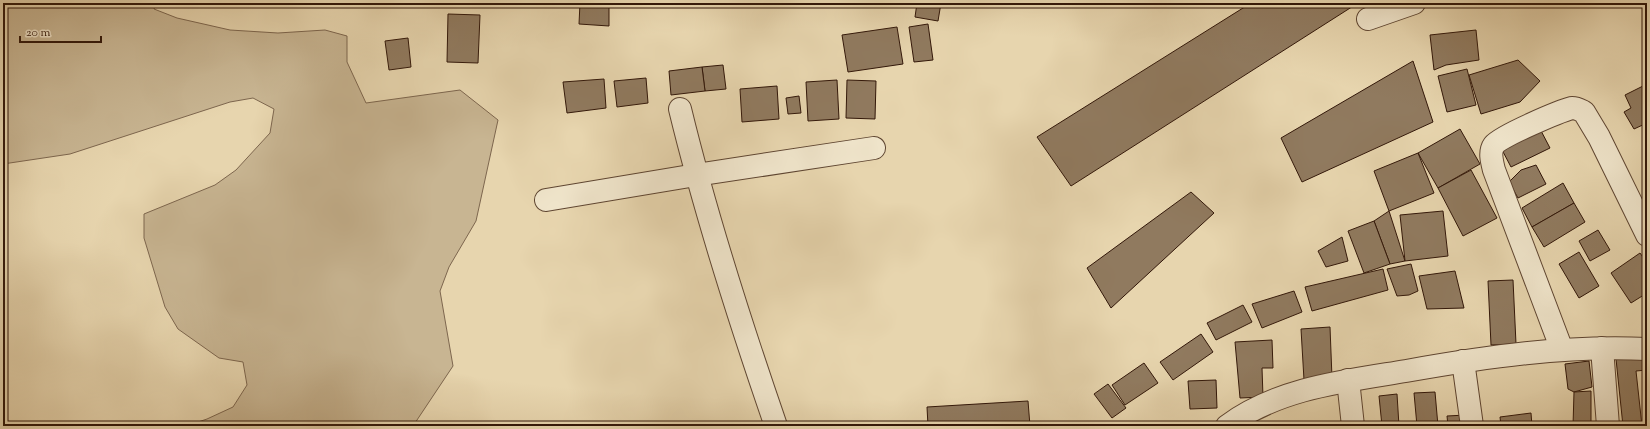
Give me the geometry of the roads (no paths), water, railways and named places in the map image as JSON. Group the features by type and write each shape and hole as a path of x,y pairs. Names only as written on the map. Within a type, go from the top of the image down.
{"street":[{"path":"1368,19 1414,3"},
{"path":"1562,350 1494,170 1492,151 1495,144 1512,134 1574,108 1584,112 1599,137 1647,235"},
{"path":"680,109 696,175 741,326 776,426"},
{"path":"546,200 696,175 874,148"},
{"path":"1602,348 1608,426"},
{"path":"1228,426 1255,417 1300,392 1348,380 1463,361 1562,350 1602,348 1647,349"},
{"path":"1463,361 1472,426"},
{"path":"1348,380 1353,426"}]}
